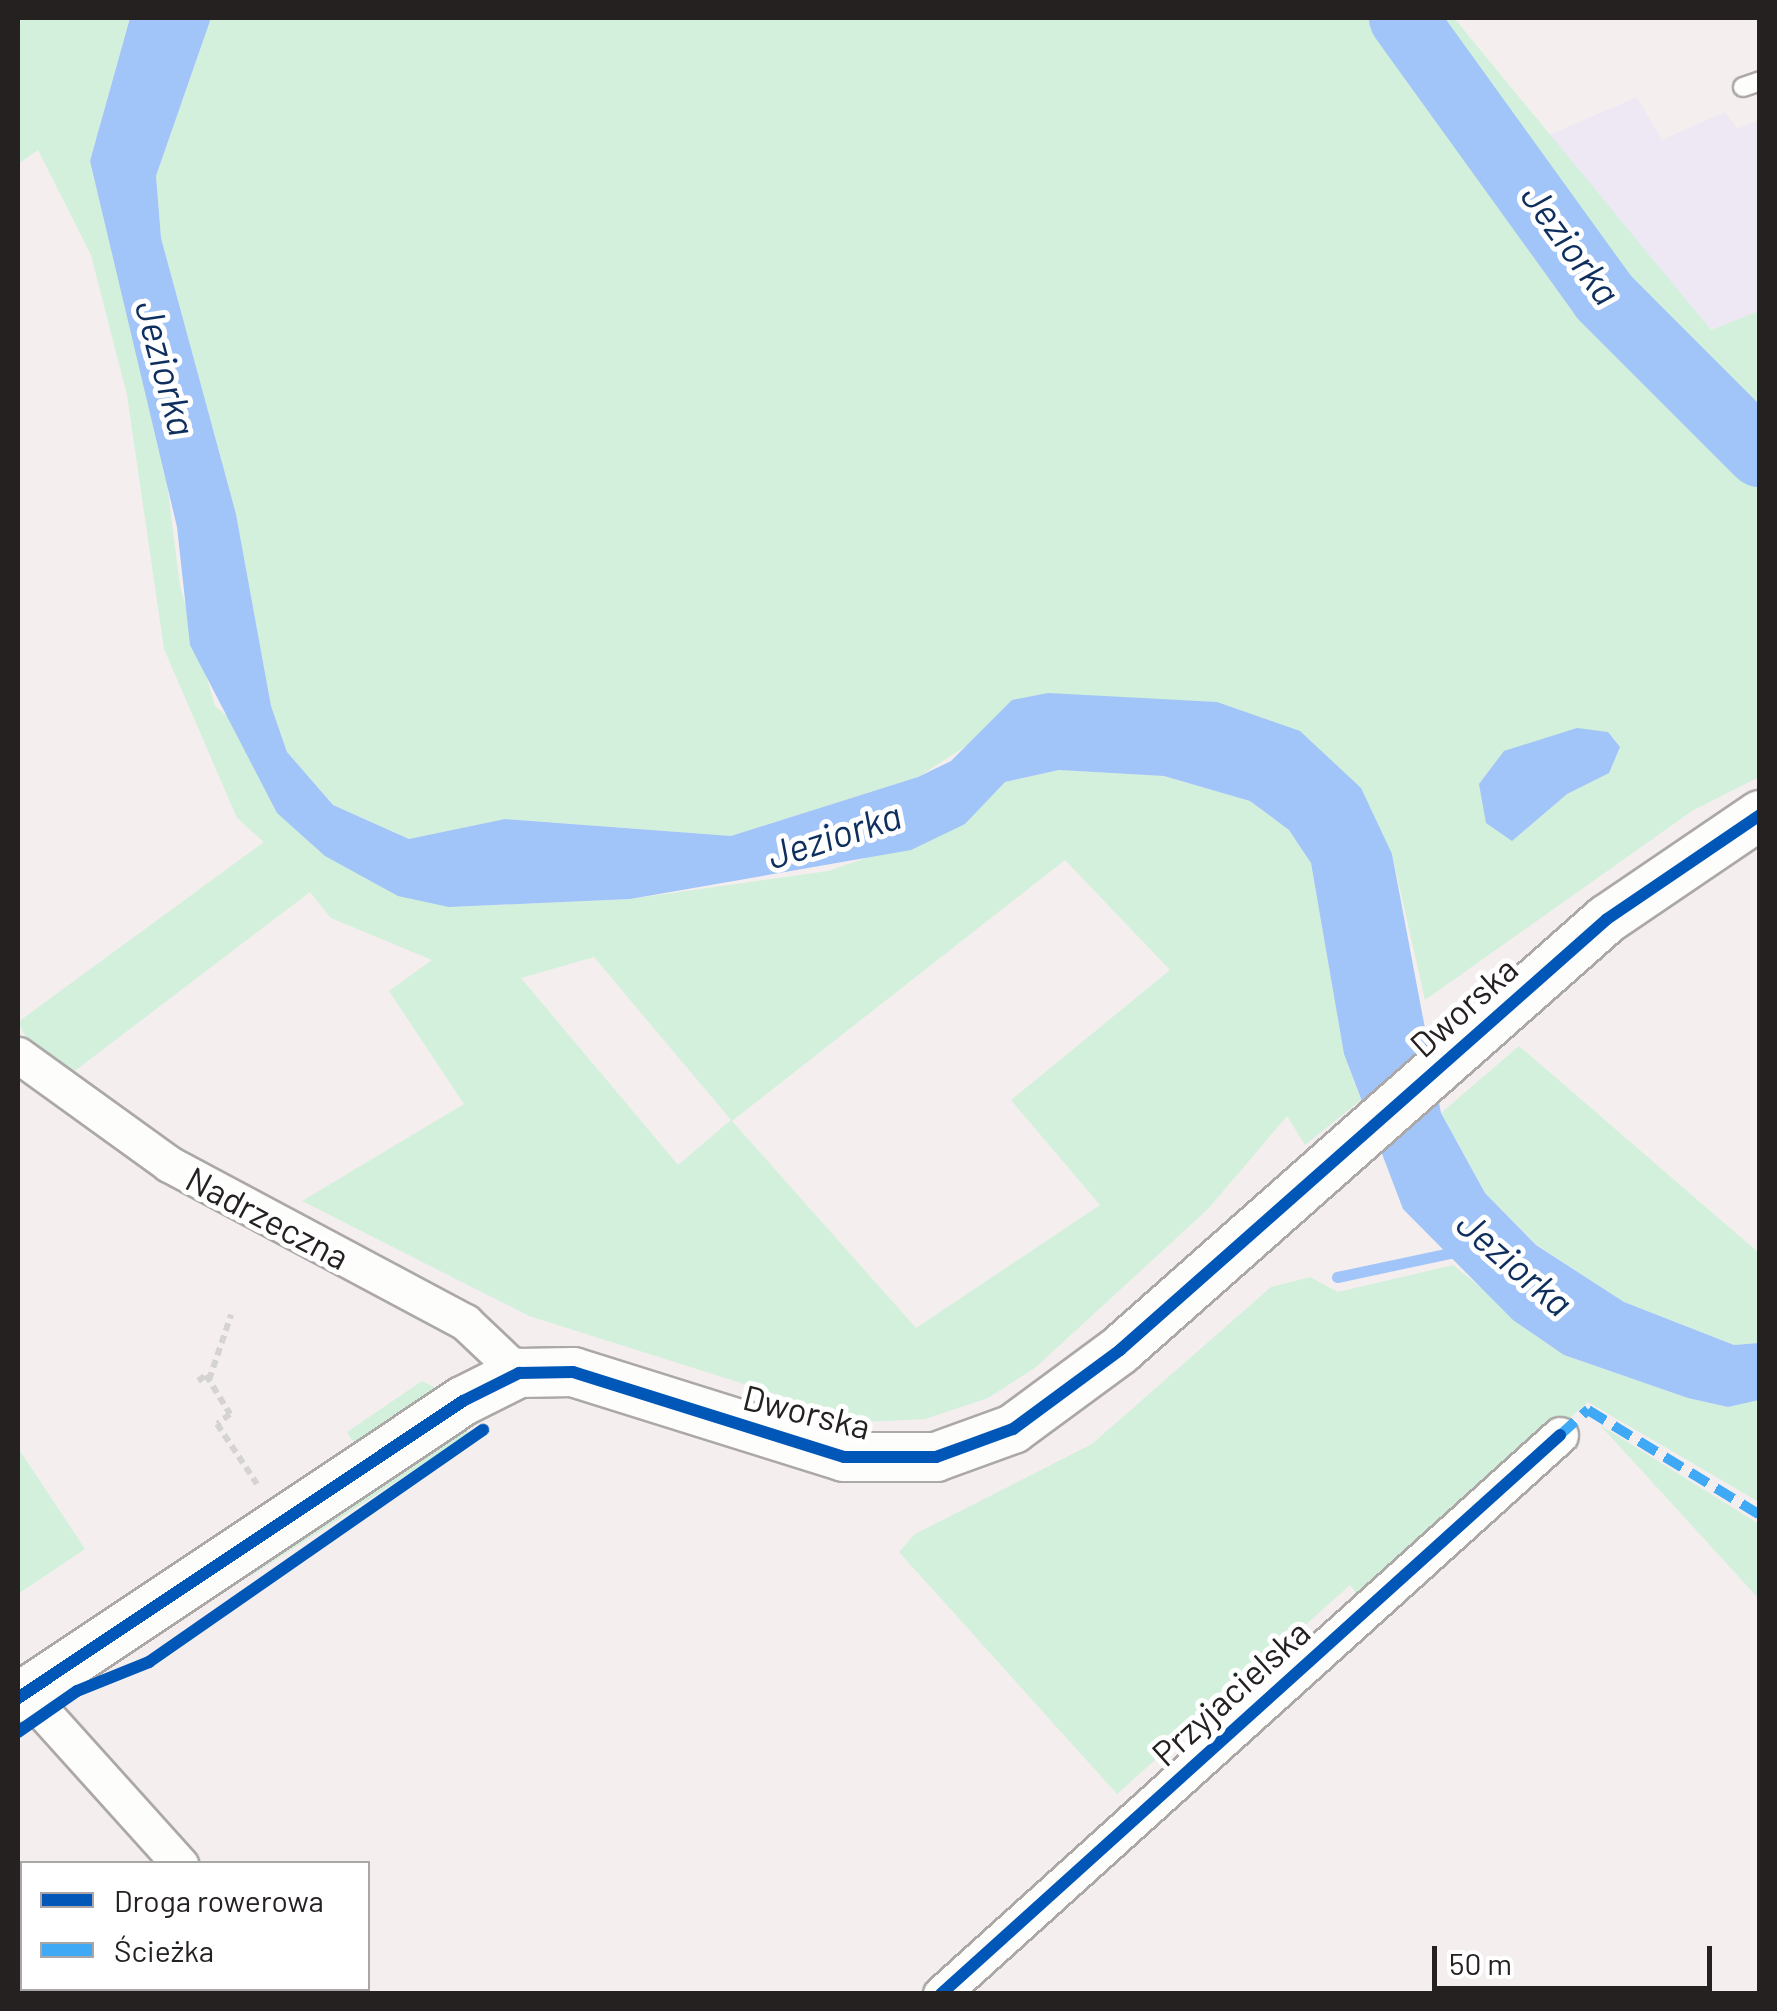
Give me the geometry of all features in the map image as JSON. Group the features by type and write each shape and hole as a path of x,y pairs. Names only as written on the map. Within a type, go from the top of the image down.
{"street":[{"name":"Dworska","path":"21,1695 467,1398 519,1373 573,1372 844,1457 936,1456 1063,1398 1607,920 1760,816"},
{"name":"Nadrzeczna","path":"18,1055 169,1164 465,1322 519,1373"},
{"name":"Przyjacielska","path":"941,1994 1560,1435"},
{"path":"21,1695 177,1861"}],"path":[{"path":"208,1380 232,1315"},
{"path":"198,1381 208,1380"},
{"path":"208,1380 230,1414 217,1424 257,1484"}],"shaded area":[{"path":"1637,97 1662,140 1725,112 1737,129 1759,120 1759,311 1711,330 1546,136"}],"green space":[{"path":"18,18 130,18 90,161 165,468 180,586 215,706 449,907 630,899 828,871 965,824 1004,782 1059,770 1164,776 1250,801 1290,830 1311,863 1344,1054 1361,1100 1305,1145 1287,1116 1208,1209 1036,1367 988,1398 925,1419 864,1422 529,1316 302,1201 464,1104 389,991 432,960 331,918 310,892 72,1073 30,1045 18,1022 264,842 237,818 164,649 127,395 91,255 38,150 18,164","holes":["1065,860 1170,970 1011,1100 1100,1205 916,1328 732,1121","594,957 731,1120 678,1165 521,978"]},
{"path":"211,18 1454,18 1711,330 1759,311 1759,777 1692,811 1425,1000 1392,854 1048,693 918,777 731,836 505,819 409,839 333,805 287,752 271,706 236,514 161,238 156,176"},
{"path":"1519,1046 1759,1253 1759,1343 1734,1345 1624,1302 1537,1245 1485,1193 1441,1113"},
{"path":"1453,1265 1564,1355 1688,1398 1728,1407 1759,1400 1759,1502 1588,1402 1363,1601 1350,1585 1117,1794 899,1552 915,1534 1092,1444 1271,1287 1310,1277 1338,1292"},
{"path":"422,1381 442,1391 364,1443 352,1440 347,1432"},
{"path":"460,1420 469,1434 250,1576 241,1562"},
{"path":"1600,1425 1759,1524 1759,1599"},
{"path":"18,1448 85,1549 18,1594"}],"water":[{"path":"130,18 211,18 156,176 161,238 236,514 271,706 287,752 333,805 409,839 505,819 731,836 918,777 951,761 1012,700 1048,693 1217,702 1300,731 1361,788 1392,854 1441,1113 1485,1193 1536,1245 1624,1302 1734,1345 1759,1343 1759,1400 1728,1407 1688,1398 1564,1355 1513,1320 1403,1209 1344,1054 1311,863 1289,830 1250,801 1164,776 1059,770 1005,782 965,824 911,850 630,899 449,907 398,896 325,856 277,813 190,645 177,527 90,161"},
{"path":"1577,728 1608,732 1620,747 1609,773 1567,794 1512,841 1486,823 1479,784 1504,751"}],"waterway":[{"name":"Jeziorka","path":"1403,18 1604,297 1760,453"},
{"path":"1337,1277 1455,1252"}],"marked path":[{"path":"1560,1435 1588,1410 1760,1515"}],"cycle path":[{"path":"18,1698 463,1401 519,1373 573,1372 844,1457 936,1457 1013,1429 1120,1350 1607,919 1760,815"},
{"path":"18,1732 77,1691 149,1662 483,1430"},
{"path":"941,1994 1560,1435"}]}
